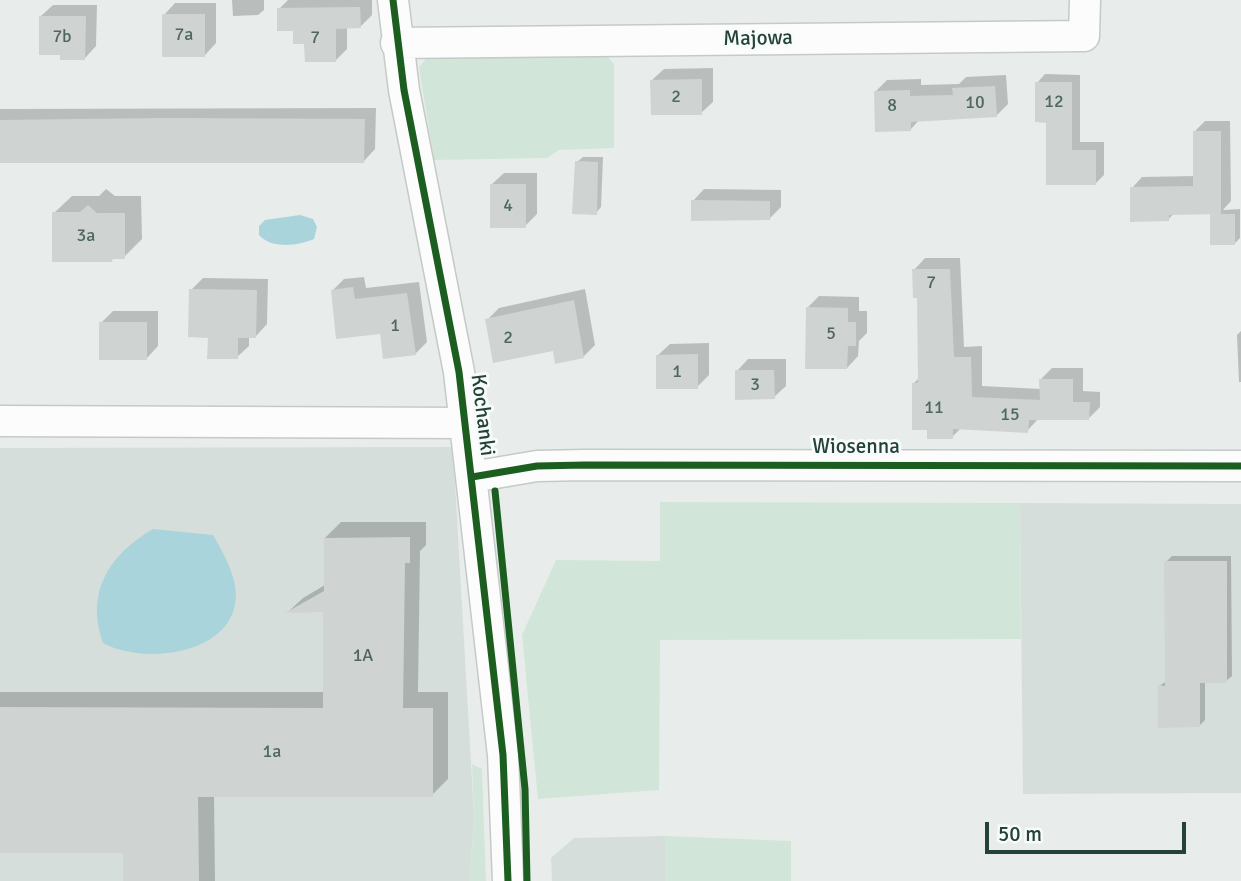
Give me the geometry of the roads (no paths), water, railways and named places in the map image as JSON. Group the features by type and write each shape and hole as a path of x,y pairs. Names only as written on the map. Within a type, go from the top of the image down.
{"street":[{"name":"Kochanki","path":"393,0 396,43 459,372 466,424 503,755 508,881"},
{"name":"Majowa","path":"396,43 1084,36 1085,0"},
{"name":"Kochanki","path":"0,421 466,424"},
{"name":"Wiosenna","path":"472,477 537,466 585,465 1241,466"}],"water":[{"path":"300,215 313,219 317,227 314,239 285,245 270,243 259,235 259,226 265,220"},
{"path":"153,529 213,535 231,572 236,602 224,627 211,639 176,652 136,653 103,643 98,625 99,591 113,563 137,539"}]}
